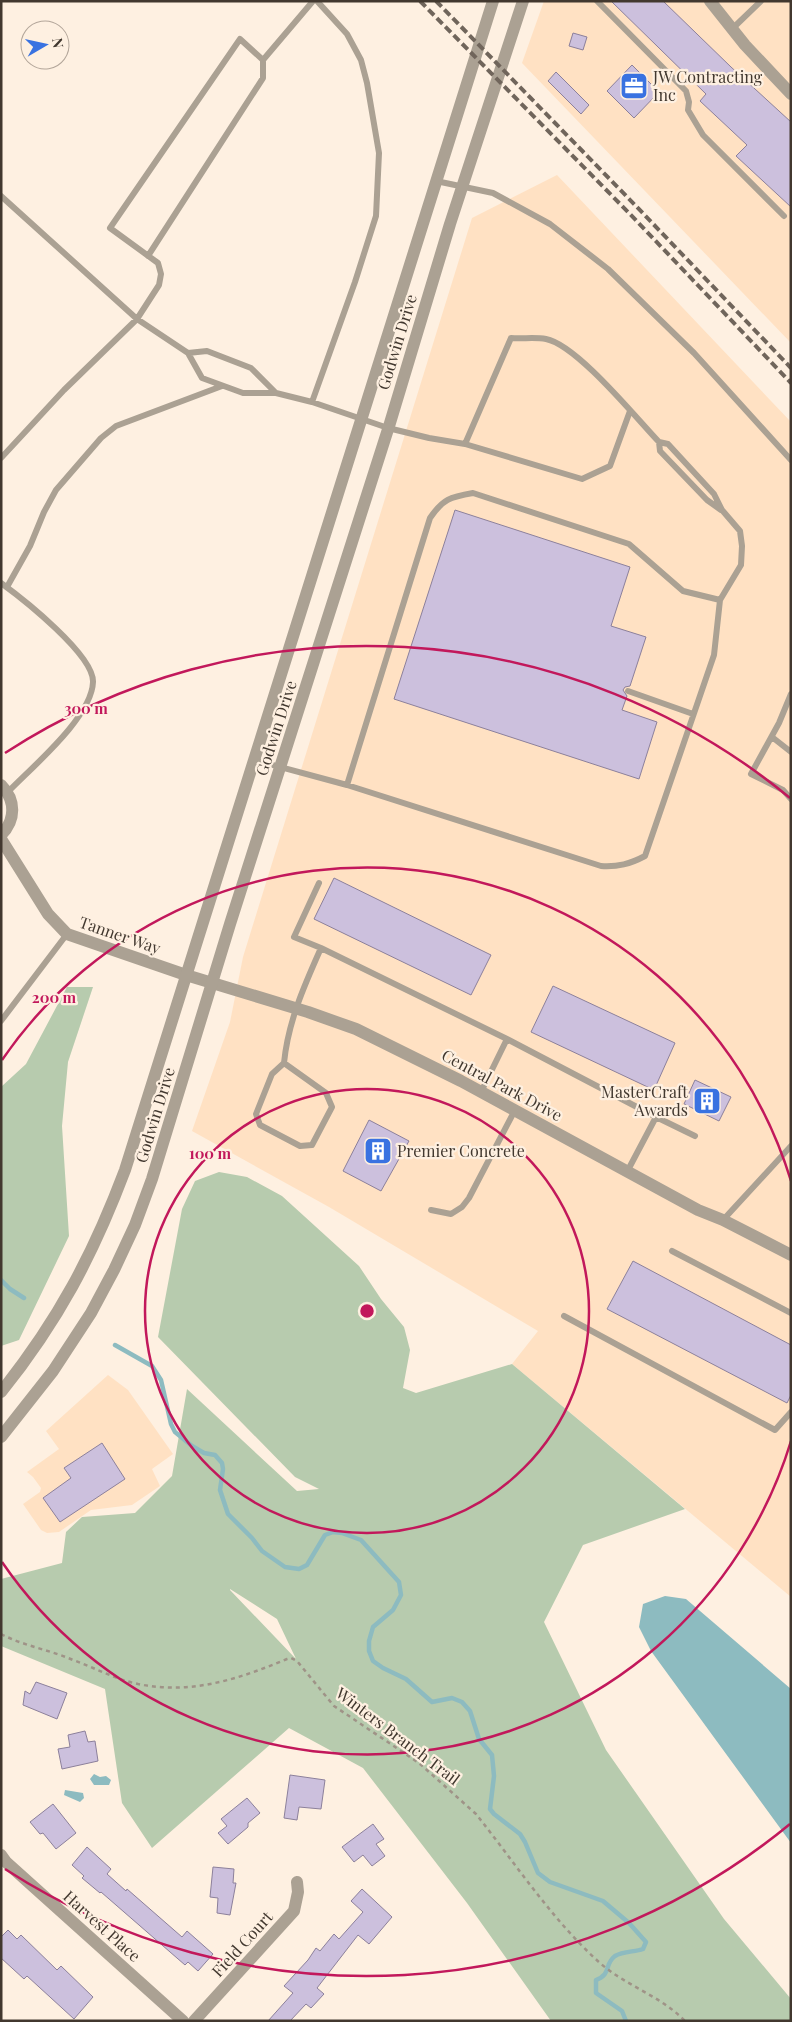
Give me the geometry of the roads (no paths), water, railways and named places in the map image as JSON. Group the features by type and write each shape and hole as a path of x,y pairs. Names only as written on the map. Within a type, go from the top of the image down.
{"street":[{"name":"Godwin Drive","path":"1,1392 38,1345 91,1253 105,1222 124,1170 493,1"},
{"name":"Godwin Drive","path":"1,1437 65,1355 91,1313 135,1225 152,1179 462,188 523,1"},
{"path":"710,1 732,29 791,94"},
{"path":"1,835 11,821 13,811 12,801 4,788"},
{"name":"Tanner Way","path":"1,839 48,914 67,934 186,975"},
{"name":"Central Park Drive","path":"186,975 295,1008 356,1029 481,1092 628,1170 698,1210 723,1220 791,1255"},
{"name":"Harvest Place","path":"1,1855 6,1862 183,2021"},
{"name":"Field Court","path":"194,2021 294,1910 298,1892 297,1882"}],"lane":[{"path":"148,256 263,78 263,60 315,1 344,30 360,60 367,83 379,153 376,216 355,282 312,402"},
{"path":"597,1 686,92 690,102 688,110 703,135 784,216"},
{"path":"732,29 761,1"},
{"path":"1,458 64,390 138,319 159,286 161,274 158,263 110,228 240,38 263,60"},
{"path":"435,181 493,193 550,224 608,269 694,353 791,460"},
{"path":"1,196 138,319 188,353 202,378 222,386 243,393 276,393 312,402 388,428 465,444 582,479 610,466 630,411"},
{"path":"253,760 347,786 601,866 615,867 631,863 645,856 714,655 720,600 741,565 742,546 740,532 722,510 714,494 668,444 659,442 588,366 569,350 547,339 511,338 465,444"},
{"path":"188,353 207,351 251,368 276,393"},
{"path":"4,788 74,724 88,703 94,681 88,665 71,642 4,585 30,546 44,512 56,490 101,438 116,426 222,386"},
{"path":"659,442 660,451 707,500 722,510"},
{"path":"347,786 430,518 440,503 456,496 473,493 629,544 683,591 720,600"},
{"path":"628,691 693,714"},
{"path":"791,694 772,737 751,774 783,790 791,799"},
{"path":"772,737 791,752"},
{"path":"319,883 294,937 321,948 507,1039 695,1136"},
{"path":"1,1021 67,934"},
{"path":"284,1063 326,1093 332,1108 312,1145 300,1146 260,1125 256,1114 272,1074 284,1063 295,1008 321,948"},
{"path":"481,1092 507,1039"},
{"path":"431,1210 451,1214 462,1207 469,1198 515,1110"},
{"path":"628,1170 656,1117"},
{"path":"723,1220 791,1146"},
{"path":"672,1251 791,1313"},
{"path":"564,1316 774,1430 791,1412"}],"water":[{"path":"665,1596 686,1599 791,1689 791,1843 651,1651 639,1627 643,1604"},
{"path":"94,1774 100,1777 106,1776 111,1780 109,1785 94,1785 90,1779"},
{"path":"65,1790 83,1793 84,1798 80,1802 64,1795"}],"waterway":[{"path":"1,1280 10,1289 24,1298"},
{"path":"115,1345 152,1366 161,1380 171,1424 175,1432 204,1453 215,1455 222,1463 220,1490 228,1514 262,1551 285,1567 299,1569 307,1565 325,1535 333,1532 342,1533 361,1540 399,1582 401,1595 393,1610 373,1627 369,1641 369,1651 373,1661 406,1679 432,1702 452,1698 462,1702 470,1711 479,1739 492,1755 494,1776 490,1809 520,1834 538,1873 550,1882 603,1901 629,1923 646,1942 643,1949 615,1956 604,1975 596,1980 596,1993 622,2011 626,2021"}],"railway":[{"path":"420,1 629,213 791,383"},
{"path":"436,1 791,368"}],"place":[{"name":"JW Contracting Inc","path":"634,86"},
{"name":"MasterCraft Awards","path":"707,1101"},
{"name":"Premier Concrete","path":"378,1151"}]}
